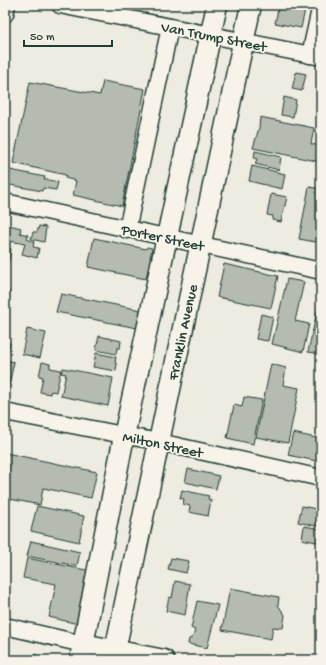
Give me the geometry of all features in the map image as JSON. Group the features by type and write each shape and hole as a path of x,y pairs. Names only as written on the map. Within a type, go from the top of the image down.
{"main road":[{"path":"164,660 82,652 124,436 168,239 217,5"},
{"name":"Franklin Avenue","path":"114,655 251,5"}],"street":[{"path":"5,14 7,5"},
{"name":"Van Trump Street","path":"60,5 316,56"},
{"path":"316,56 321,5"},
{"path":"127,230 170,27"},
{"name":"Porter Street","path":"5,202 168,239 321,271"},
{"name":"Milton Street","path":"5,412 159,442 321,478"},
{"path":"5,626 82,652"}],"building":[{"path":"279,5 306,5 301,28 275,23"},
{"path":"296,72 306,74 302,91 292,89"},
{"path":"103,81 145,89 122,206 73,195 76,181 65,178 66,175 13,163 30,82 100,95"},
{"path":"284,97 296,100 293,117 281,115"},
{"path":"260,117 314,128 311,144 321,146 321,162 253,148 259,128"},
{"path":"321,128 321,145 318,145"},
{"path":"255,151 281,157 279,170 255,164 257,159 254,158"},
{"path":"252,166 285,174 282,189 249,181"},
{"path":"5,169 45,177 44,179 58,182 56,190 43,188 42,191 5,184"},
{"path":"309,187 321,189 321,243 299,239"},
{"path":"271,194 287,197 281,222 272,220 273,216 267,215"},
{"path":"5,224 21,228 20,233 28,235 27,239 34,242 33,247 39,248 37,258 22,254 25,244 5,240"},
{"path":"39,226 46,227 44,242 31,239 33,232 37,232"},
{"path":"94,238 146,249 147,247 152,248 146,279 88,267"},
{"path":"5,248 11,249 8,264 5,263"},
{"path":"224,264 278,276 271,308 217,297"},
{"path":"287,279 304,282 295,321 309,324 303,352 272,344"},
{"path":"5,291 10,292 5,309"},
{"path":"321,293 321,354 308,352"},
{"path":"61,294 141,310 137,328 56,312"},
{"path":"261,314 273,317 268,341 256,339"},
{"path":"27,329 46,333 40,358 22,354"},
{"path":"99,336 121,341 120,348 117,348 116,354 96,350"},
{"path":"5,342 10,343 7,357 5,357"},
{"path":"96,353 116,357 116,371 93,367"},
{"path":"5,360 14,362 7,394 5,394"},
{"path":"42,362 50,364 50,368 61,370 56,392 51,391 50,394 40,392 43,377 39,376"},
{"path":"271,364 286,368 283,385 299,388 288,443 256,437"},
{"path":"63,368 113,378 108,406 61,396 66,374 61,373"},
{"path":"321,390 321,406 318,405"},
{"path":"244,397 262,400 253,444 227,438 234,405 242,407"},
{"path":"293,433 321,439 321,462 288,455"},
{"path":"6,453 97,472 91,498 43,488 40,505 5,498"},
{"path":"188,469 219,476 216,489 185,482"},
{"path":"182,490 209,496 208,499 211,500 208,516 189,512 190,506 183,504 184,499 180,498"},
{"path":"37,506 84,516 79,542 31,531"},
{"path":"302,506 321,510 321,527 298,522"},
{"path":"5,512 9,513 5,531"},
{"path":"304,526 321,529 321,543 302,539"},
{"path":"31,541 80,552 77,566 27,556"},
{"path":"27,558 91,571 78,624 49,617 56,584 23,578"},
{"path":"171,558 189,561 186,573 168,569"},
{"path":"175,581 190,584 185,615 166,611 169,597 172,598"},
{"path":"230,588 279,597 278,605 285,615 283,628 273,627 271,639 222,630"},
{"path":"197,601 218,605 207,648 188,644 189,639 193,637 195,630 191,628"},
{"path":"34,654 46,659 46,660 33,660"}]}
